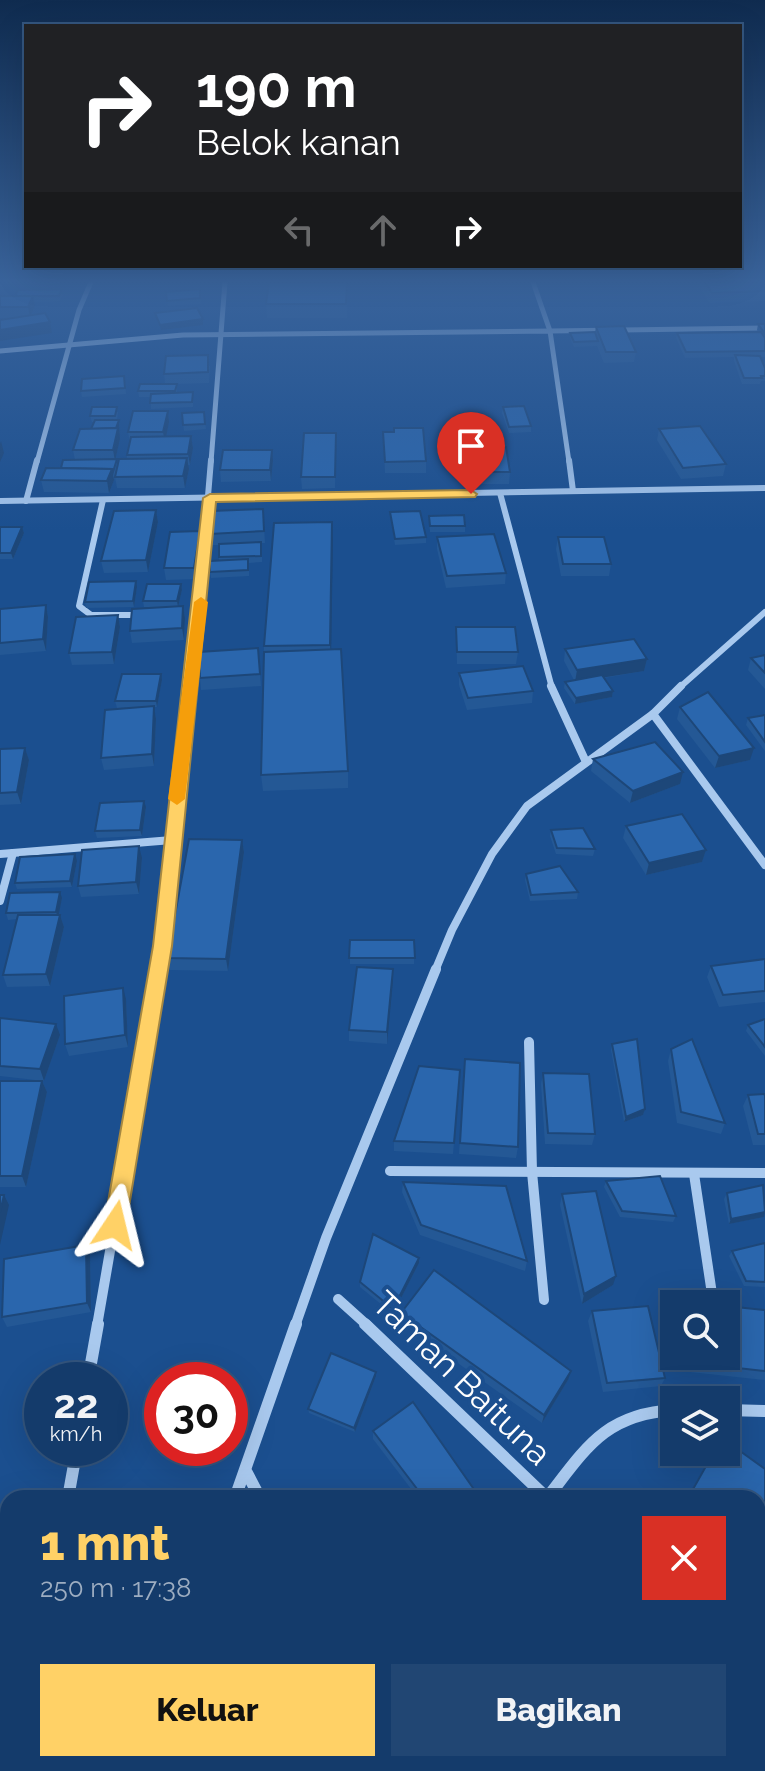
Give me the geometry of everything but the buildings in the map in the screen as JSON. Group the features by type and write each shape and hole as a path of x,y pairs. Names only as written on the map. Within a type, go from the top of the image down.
{"street":[{"path":"26,501 66,365"},
{"path":"91,1362 163,946 172,840 200,612 217,365"},
{"path":"555,365 573,491"},
{"path":"0,501 765,488"},
{"path":"500,493 568,732 586,762"},
{"path":"103,500 79,606 91,615 144,614"},
{"path":"186,612 200,612"},
{"path":"239,1490 326,1238 452,930 509,828 527,806 653,714 698,668 765,612"},
{"path":"653,714 764,861"},
{"path":"0,854 172,840"},
{"path":"0,901 13,853"},
{"path":"529,1042 532,1172 544,1300"},
{"path":"390,1171 765,1173"},
{"path":"694,1174 711,1290"},
{"name":"Taman Baituna","path":"338,1299 459,1410 539,1490"},
{"name":"Taman Baituna","path":"554,1490 601,1433 621,1417 644,1410 660,1410"},
{"path":"740,1410 765,1411"},
{"path":"69,1490 74,1466"},
{"path":"247,1473 256,1490"}],"slow traffic":[{"path":"177,799 201,602"}],"route":[{"path":"115,1225 163,946 210,498 471,494"}]}
